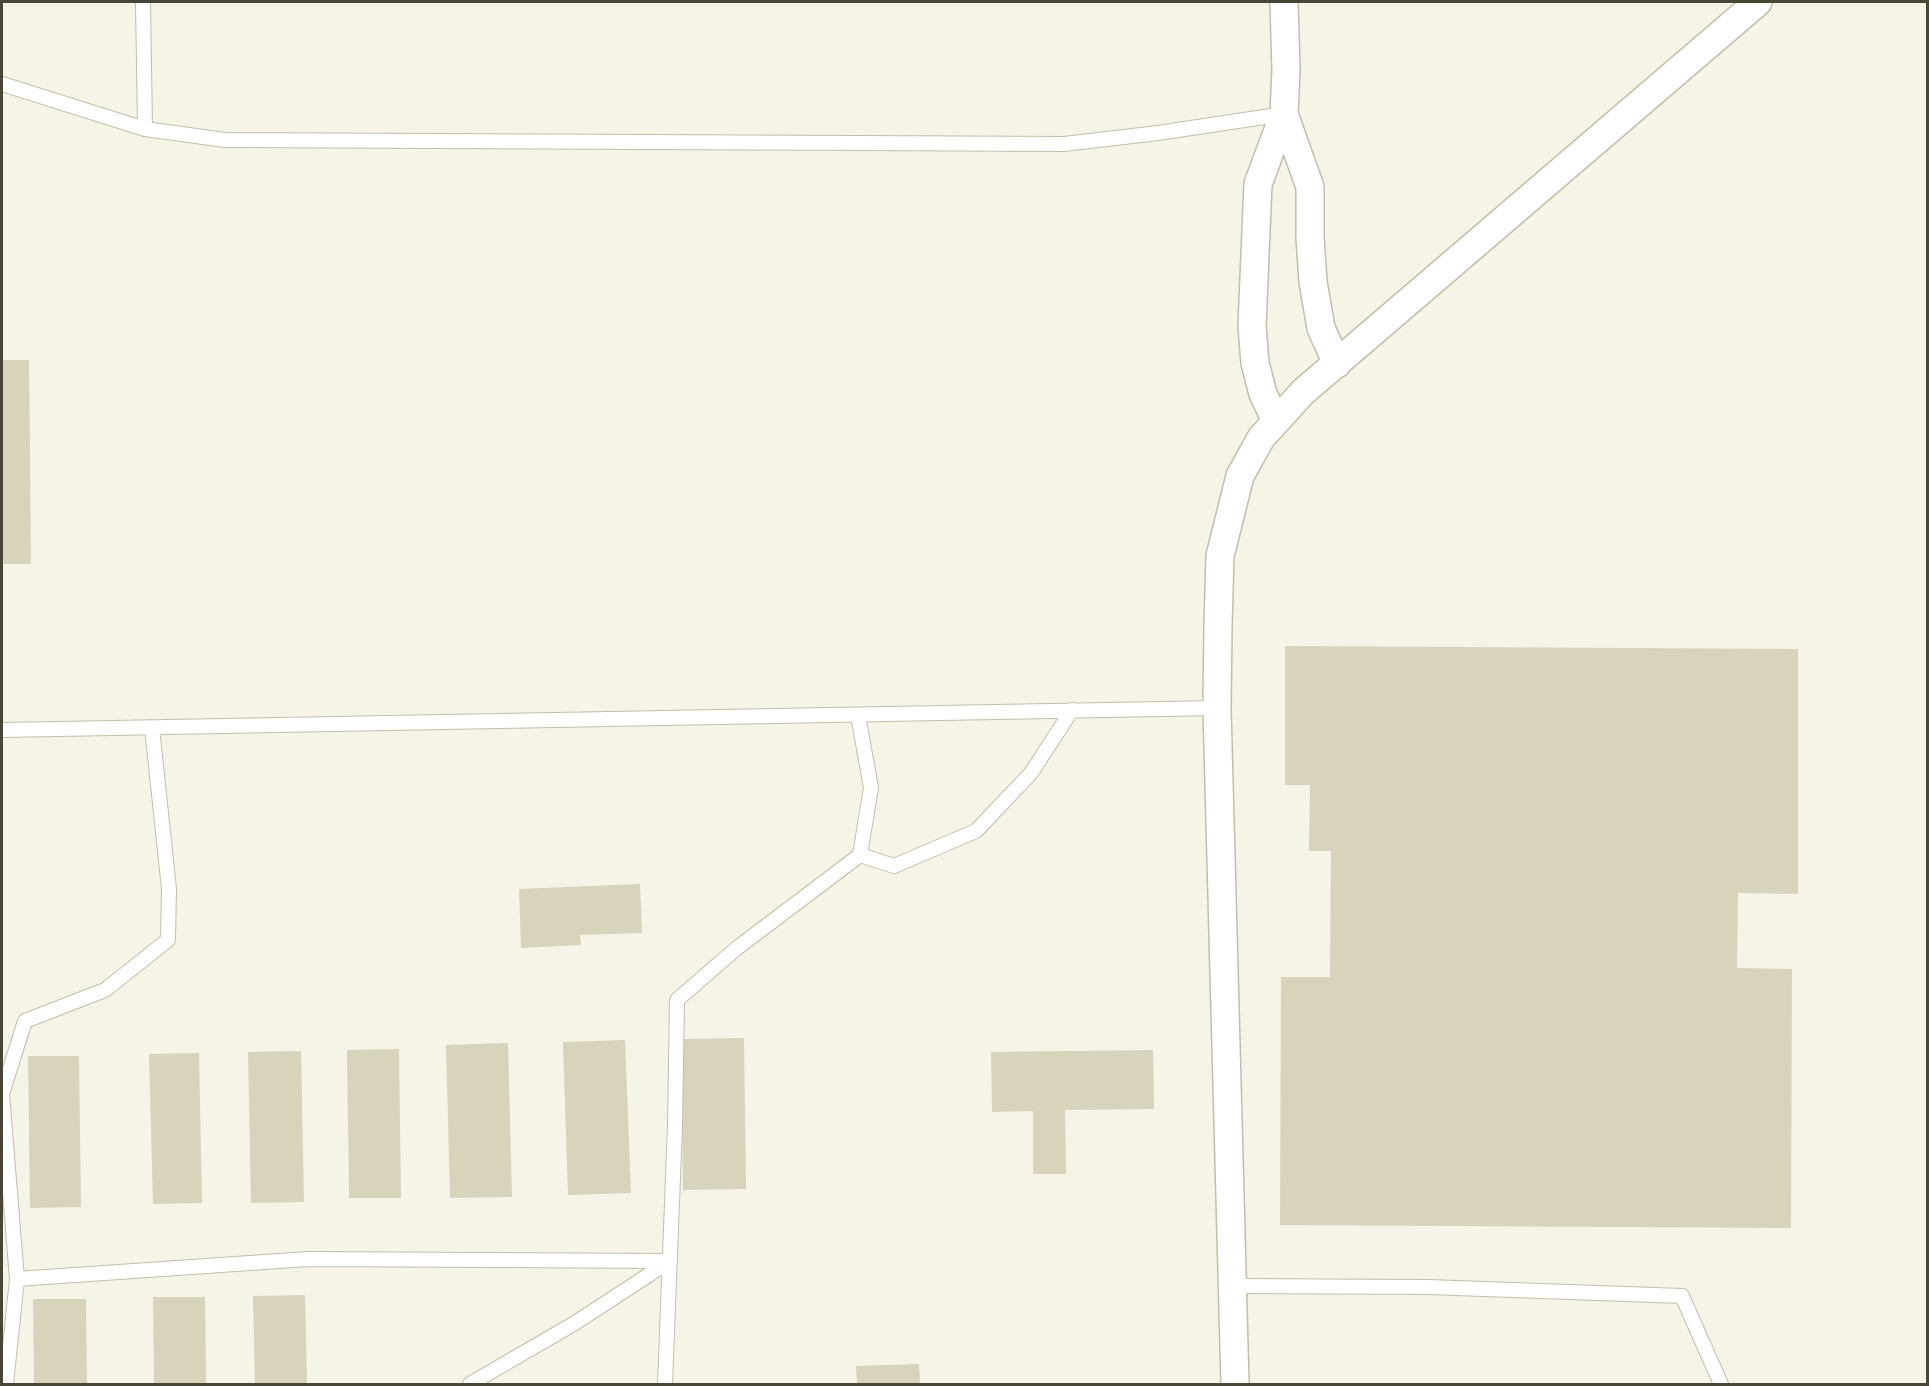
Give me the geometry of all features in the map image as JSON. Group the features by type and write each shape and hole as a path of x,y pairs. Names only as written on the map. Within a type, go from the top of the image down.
{"street":[{"path":"1276,422 1263,394 1258,374 1252,326 1258,184 1284,114 1286,70 1284,2"},
{"path":"1235,1384 1217,708 1220,556 1240,476 1261,438 1303,392 1758,2"},
{"path":"1284,114 1310,187 1313,282 1321,328 1337,364"}],"lane":[{"path":"143,2 145,129"},
{"path":"2,84 145,129 225,140 1064,144 1158,133 1284,114"},
{"path":"2,730 1217,708"},
{"path":"860,855 894,866 976,831 1031,773 1072,710"},
{"path":"665,1384 677,1000 737,948 860,855 871,788 858,715"},
{"path":"6,1384 17,1279 2,1094 25,1021 105,990 168,940 169,888 152,728"},
{"path":"17,1279 308,1259 670,1261"},
{"path":"470,1384 575,1323 670,1261"},
{"path":"1233,1286 1428,1287 1682,1296 1719,1383"}],"building":[{"path":"2,360 29,360 31,564 2,564"},
{"path":"1285,646 1798,649 1798,894 1738,893 1737,968 1792,969 1791,1228 1280,1225 1281,977 1330,977 1331,851 1309,851 1310,785 1285,785"},
{"path":"640,884 642,933 580,935 581,945 521,948 519,889"},
{"path":"744,1038 746,1189 683,1190 681,1039"},
{"path":"625,1040 631,1193 568,1195 563,1042"},
{"path":"508,1043 512,1197 450,1198 446,1045"},
{"path":"399,1049 401,1198 349,1198 347,1050"},
{"path":"1153,1050 1154,1109 1065,1110 1066,1174 1033,1174 1033,1111 992,1112 991,1052"},
{"path":"301,1051 304,1202 251,1203 248,1052"},
{"path":"199,1053 202,1203 153,1204 149,1054"},
{"path":"28,1056 79,1056 81,1207 30,1208"},
{"path":"305,1295 307,1384 255,1384 253,1296"},
{"path":"153,1297 205,1297 206,1384 154,1384"},
{"path":"33,1299 86,1299 87,1384 34,1384"},
{"path":"919,1364 920,1384 857,1384 856,1366"}]}
